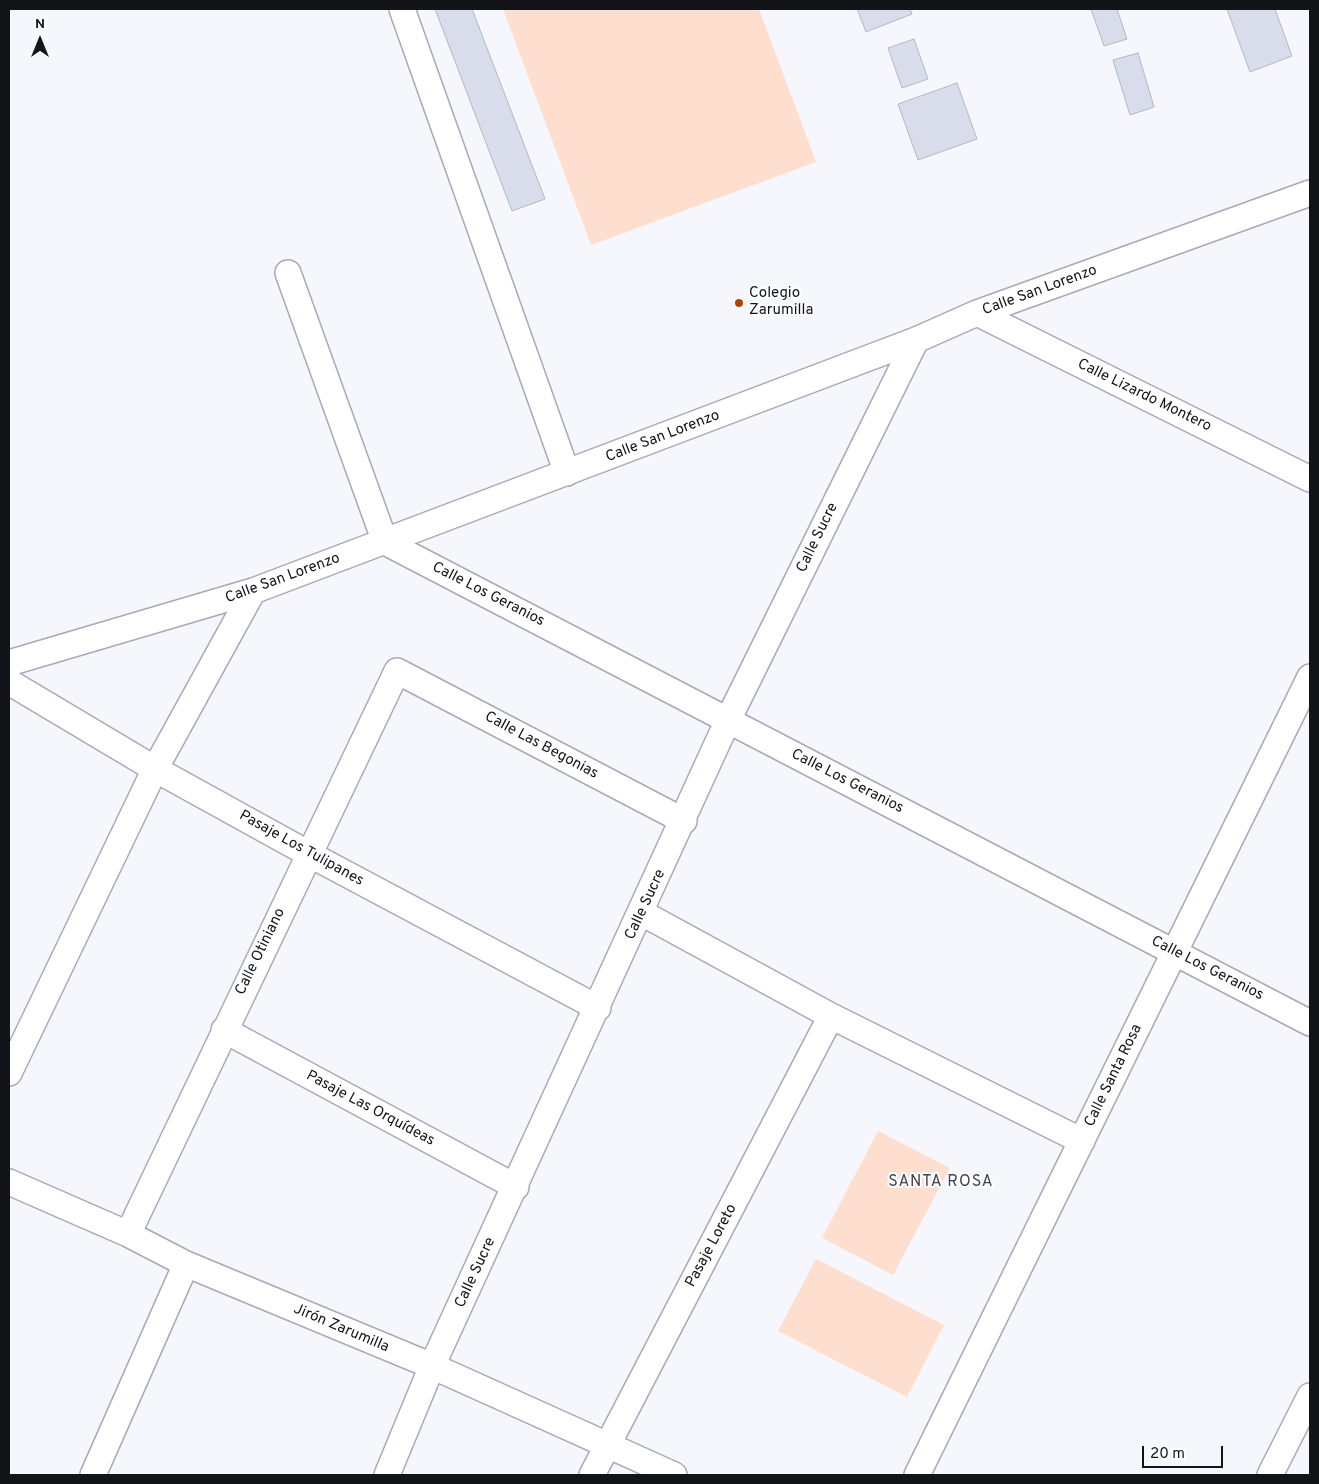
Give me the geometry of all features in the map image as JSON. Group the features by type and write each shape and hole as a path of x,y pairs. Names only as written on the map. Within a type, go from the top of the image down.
{"street":[{"path":"402,9 567,474"},
{"name":"Calle San Lorenzo","path":"9,663 253,591 567,474 916,340 977,314 1310,193"},
{"path":"288,273 385,542"},
{"name":"Calle Lizardo Montero","path":"977,314 1310,479"},
{"name":"Calle Sucre","path":"387,1475 432,1366 642,913 728,720 916,340"},
{"name":"Calle Los Geranios","path":"385,542 1310,1023"},
{"path":"9,1073 155,769 253,591"},
{"name":"Calle Las Begonias","path":"397,671 684,821"},
{"name":"Calle Otiniano","path":"128,1234 397,671"},
{"name":"Calle Santa Rosa","path":"917,1475 1310,676"},
{"name":"Pasaje Los Tulipanes","path":"9,682 155,769 309,854 598,1008"},
{"path":"642,913 832,1016 1082,1141"},
{"name":"Pasaje Loreto","path":"592,1475 832,1016"},
{"name":"Pasaje Las Orquídeas","path":"224,1030 516,1187"},
{"name":"Jirón Zarumilla","path":"9,1182 128,1234 186,1264 432,1366 674,1475"},
{"path":"93,1475 186,1264"},
{"path":"1270,1475 1310,1396"}],"shaded area":[{"path":"503,9 759,9 816,162 591,245"},
{"path":"878,1131 950,1168 893,1275 822,1238"},
{"path":"816,1259 944,1325 907,1397 778,1331"}],"building":[{"path":"435,9 472,9 545,199 512,211"},
{"path":"857,9 910,9 912,14 866,32"},
{"path":"1091,9 1117,9 1127,39 1104,46"},
{"path":"1227,9 1275,9 1292,56 1250,72"},
{"path":"914,39 928,79 902,88 888,48"},
{"path":"1138,53 1154,107 1130,115 1113,60"},
{"path":"957,83 977,139 918,160 898,104"}],"place":[{"name":"Colegio Zarumilla","path":"739,303"}],"district":[{"name":"SANTA ROSA","path":"941,1183"}]}
